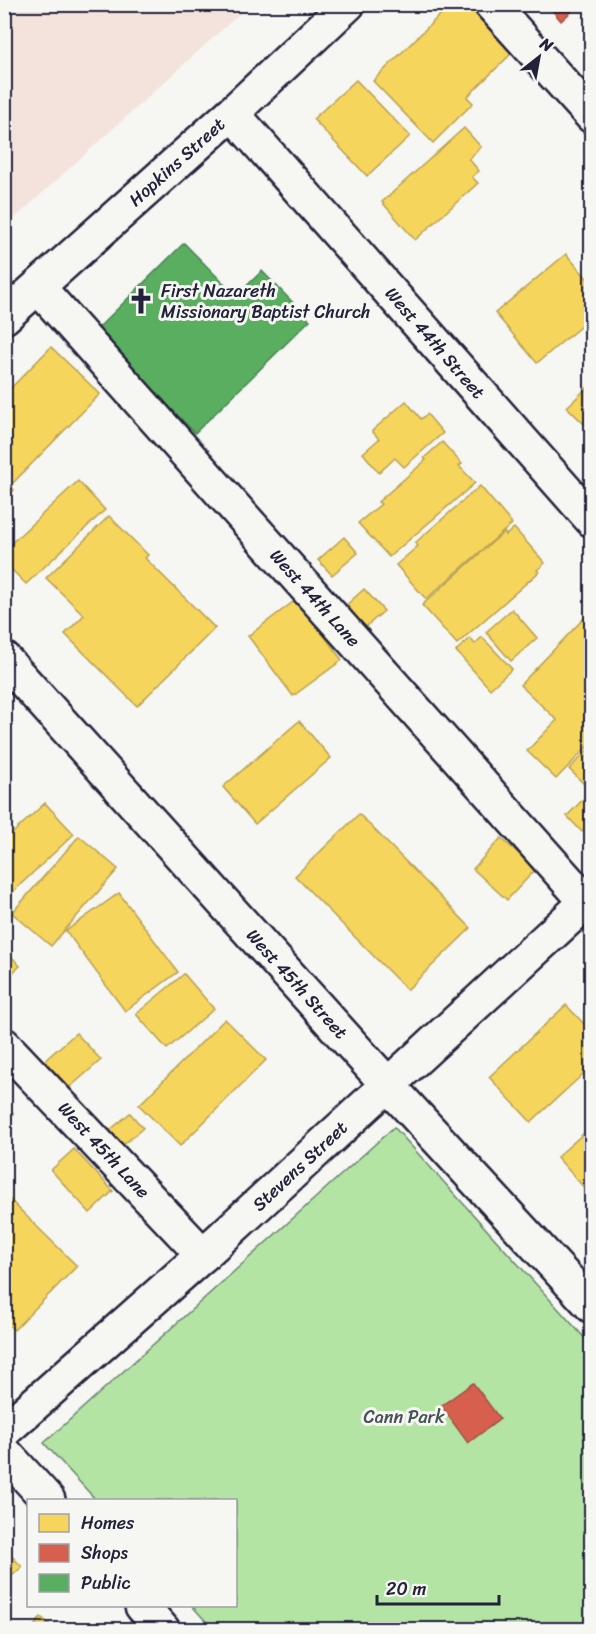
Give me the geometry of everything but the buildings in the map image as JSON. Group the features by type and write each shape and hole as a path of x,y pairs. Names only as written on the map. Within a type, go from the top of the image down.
{"street":[{"name":"Hopkins Street","path":"4,317 232,113 348,4"},
{"path":"491,4 591,116"},
{"name":"West 44th Street","path":"232,113 591,520"},
{"name":"West 44th Lane","path":"38,287 590,902"},
{"name":"West 45th Street","path":"4,659 387,1084 591,1306"},
{"name":"Stevens Street","path":"4,1431 203,1255 387,1084 590,902"},
{"name":"West 45th Lane","path":"4,1045 203,1255"},
{"path":"4,1452 47,1499"},
{"path":"144,1607 163,1629"}],"shaded area":[{"path":"5,4 249,4 249,5 5,227"}],"green space":[{"name":"Cann Park","path":"394,1127 591,1345 591,1629 213,1629 193,1607 237,1607 237,1499 95,1499 44,1443"}],"place":[{"name":"First Nazareth Missionary Baptist Church","path":"141,301"}]}
